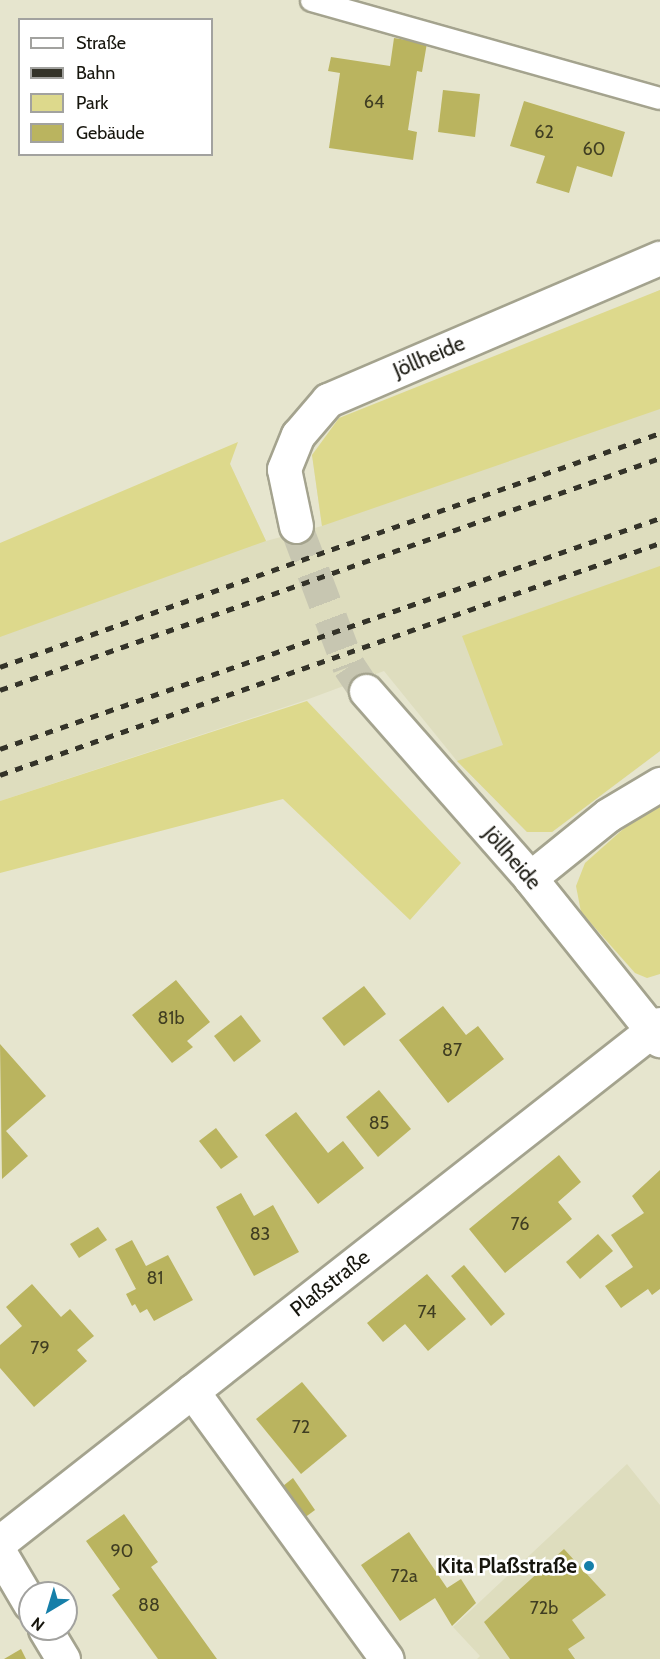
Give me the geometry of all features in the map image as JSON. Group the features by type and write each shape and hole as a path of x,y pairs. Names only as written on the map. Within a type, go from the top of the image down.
{"street":[{"name":"Jöllheide","path":"296,526 284,469 298,435 328,400 660,258"},
{"name":"Jöllheide","path":"366,691 530,878 658,1031"},
{"path":"530,878 608,815 660,784"},
{"name":"Plaßstraße","path":"0,1542 658,1031"},
{"path":"192,1391 387,1659"},
{"path":"0,1553 18,1584"},
{"path":"52,1641 63,1659"}],"lane":[{"path":"311,0 660,98"}],"shaded area":[{"path":"660,290 660,751 552,832 527,832 457,761 384,671 306,700 0,801 0,559 230,464 266,541 322,526 312,455"},
{"name":"Kita Plaßstraße","path":"627,1464 660,1505 660,1659 477,1659 480,1656 453,1627"}],"green space":[{"path":"660,290 660,409 322,526 312,455 339,418"},
{"path":"238,442 230,464 266,541 0,637 0,543"},
{"path":"660,566 660,751 552,832 527,832 457,761 503,745 462,636"},
{"path":"307,701 461,863 410,920 283,799 0,873 0,801"},
{"path":"660,806 660,974 647,978 635,973 581,912 576,886 585,863 630,823"}],"building":[{"path":"394,38 427,43 422,72 417,71 408,130 417,132 413,160 329,148 340,73 328,71 331,57 390,66"},
{"path":"443,90 480,94 475,137 438,132"},
{"path":"524,101 625,132 612,177 577,166 569,193 536,183 545,156 510,146"},
{"path":"176,980 210,1022 187,1041 193,1047 172,1063 132,1015"},
{"path":"364,986 386,1014 344,1046 322,1018"},
{"path":"443,1006 466,1035 478,1026 504,1059 448,1103 399,1040"},
{"path":"241,1015 261,1041 234,1062 214,1036"},
{"path":"0,1044 46,1096 6,1131 28,1156 2,1179"},
{"path":"379,1090 411,1129 378,1157 346,1117"},
{"path":"296,1112 328,1153 343,1141 364,1168 318,1204 265,1135"},
{"path":"216,1128 238,1157 221,1169 199,1141"},
{"path":"559,1155 581,1182 558,1202 572,1219 505,1273 469,1229"},
{"path":"660,1170 660,1289 652,1295 648,1289 621,1308 605,1286 633,1267 611,1235 644,1213 632,1196"},
{"path":"241,1193 254,1216 273,1205 299,1252 254,1276 216,1207"},
{"path":"98,1227 107,1240 79,1258 70,1244"},
{"path":"598,1234 613,1251 580,1279 566,1262"},
{"path":"132,1240 146,1266 168,1255 193,1300 154,1321 147,1309 140,1313 135,1304 132,1306 126,1294 136,1289 115,1249"},
{"path":"464,1265 505,1314 491,1326 451,1276"},
{"path":"427,1274 466,1319 428,1351 405,1324 383,1342 367,1323"},
{"path":"32,1284 61,1317 70,1309 94,1336 77,1350 87,1361 34,1407 0,1368 0,1345 22,1326 6,1307"},
{"path":"302,1382 347,1436 301,1474 256,1419"},
{"path":"293,1478 315,1510 300,1521 278,1490"},
{"path":"124,1514 158,1562 151,1567 217,1659 158,1659 112,1595 120,1589 86,1541"},
{"path":"409,1532 447,1588 461,1579 476,1603 452,1626 435,1598 400,1621 361,1565"},
{"path":"564,1549 606,1595 572,1620 585,1638 568,1649 575,1659 510,1659 484,1622"},
{"path":"21,1649 26,1659 4,1659"}],"tunnel":[{"path":"296,526 349,666 366,691"}],"railway":[{"path":"0,667 660,433"},
{"path":"0,690 660,458"},
{"path":"0,749 660,518"},
{"path":"0,775 660,543"}],"place":[{"name":"Kita Plaßstraße","path":"589,1566"}]}
